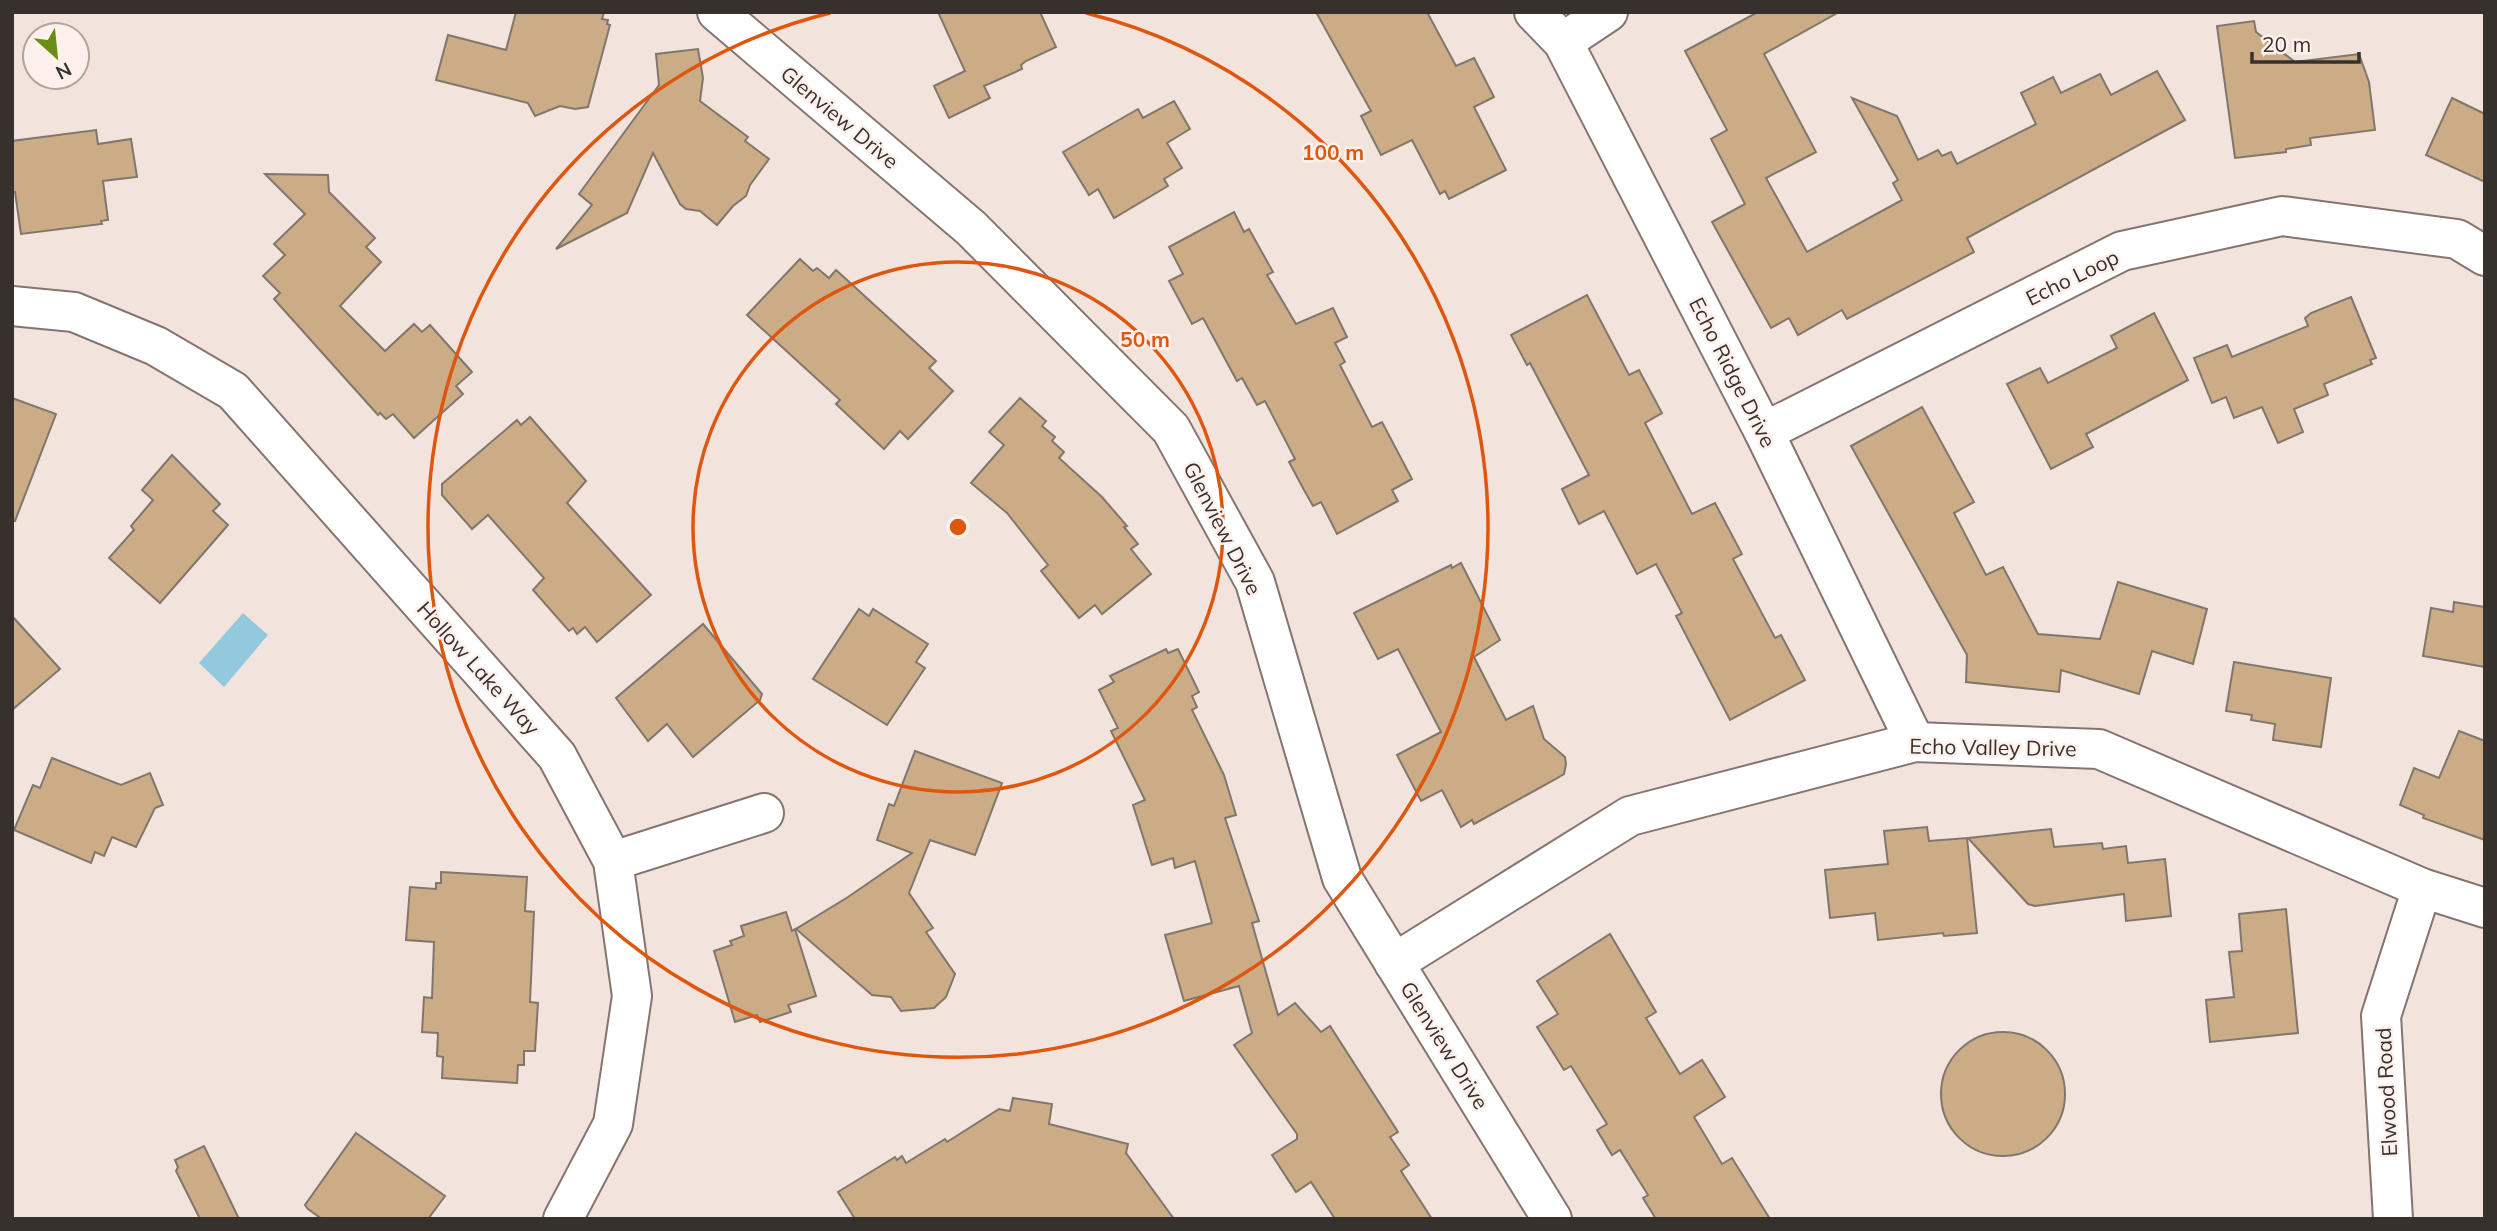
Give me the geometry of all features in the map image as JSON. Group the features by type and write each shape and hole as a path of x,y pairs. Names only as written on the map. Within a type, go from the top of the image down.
{"street":[{"name":"Glenview Drive","path":"717,12 971,228 1171,429 1255,582 1342,878 1552,1219"},
{"name":"Echo Ridge Drive","path":"1534,12 1563,42 1764,432 1915,742"},
{"path":"1563,42 1608,12"},
{"name":"Echo Loop","path":"1764,432 2122,250 2282,216 2457,239 2485,256"},
{"name":"Hollow Lake Way","path":"12,306 74,312 156,346 233,391 557,756 613,861 632,996 613,1124 563,1219"},
{"name":"Echo Valley Drive","path":"1394,963 1630,816 1915,742 2099,749 2422,888 2485,908"},
{"path":"613,861 764,813"},
{"name":"Elwood Road","path":"2393,1219 2381,1016 2422,888"}],"water":[{"path":"243,613 268,635 224,687 199,663"}],"building":[{"path":"516,12 604,12 602,19 608,20 607,24 610,25 588,107 575,109 560,106 535,116 528,103 436,80 448,35 506,50"},
{"path":"938,12 1040,12 1056,47 1026,61 1021,65 1022,69 984,86 990,98 949,118 934,86 965,71"},
{"path":"1316,12 1427,12 1456,66 1474,58 1494,97 1474,107 1506,170 1449,199 1445,191 1440,194 1412,140 1381,155 1361,116 1371,111"},
{"path":"1758,12 1839,12 1764,54 1816,152 1766,178 1807,252 1902,200 1893,183 1898,180 1852,98 1897,116 1918,160 1938,150 1942,156 1951,152 1957,164 2036,124 2021,93 2053,77 2061,93 2100,74 2111,95 2157,71 2185,120 1967,238 1974,252 1847,319 1842,310 1798,335 1789,318 1771,328 1712,222 1745,204 1711,139 1727,130 1685,51"},
{"path":"2254,21 2256,32 2295,62 2359,54 2369,82 2375,130 2310,138 2311,145 2286,149 2286,152 2235,158 2217,26"},
{"path":"698,49 703,78 700,101 748,137 745,141 769,159 750,185 746,196 733,206 717,225 700,211 686,209 680,204 653,153 627,213 556,249 592,205 579,194 659,85 656,54"},
{"path":"2452,98 2485,114 2485,182 2426,155"},
{"path":"1174,101 1190,129 1167,143 1182,168 1164,179 1168,186 1114,218 1098,189 1089,195 1063,152 1138,109 1143,118"},
{"path":"96,130 98,144 131,139 137,177 103,181 108,220 101,221 102,224 21,234 15,192 12,192 12,141"},
{"path":"265,174 328,175 329,192 375,238 366,247 381,262 340,306 385,351 414,324 422,332 430,325 472,372 456,386 463,394 414,438 393,414 386,419 380,413 378,415 274,299 280,293 263,276 285,255 274,244 305,214"},
{"path":"1234,212 1244,232 1249,229 1273,272 1267,275 1296,324 1333,308 1347,337 1335,343 1345,362 1340,365 1372,427 1382,422 1412,479 1392,490 1398,501 1337,534 1321,502 1313,506 1304,490 1289,462 1295,459 1265,401 1257,405 1242,378 1237,381 1203,318 1192,324 1169,281 1183,274 1169,247"},
{"path":"800,259 813,271 817,268 829,278 836,270 936,361 929,368 953,391 908,439 900,431 884,449 836,404 840,400 747,315"},
{"path":"1587,295 1629,375 1639,370 1662,413 1645,423 1692,514 1715,503 1742,554 1733,559 1775,638 1781,635 1805,680 1730,720 1676,616 1682,613 1656,564 1637,574 1604,511 1579,524 1562,489 1589,475 1530,363 1527,365 1511,335"},
{"path":"2351,297 2376,358 2370,360 2372,364 2324,384 2328,395 2294,409 2303,432 2278,443 2262,407 2234,418 2226,397 2212,403 2194,358 2227,345 2232,357 2308,326 2305,318 2311,313"},
{"path":"2154,313 2188,380 2086,434 2093,447 2051,469 2007,384 2040,368 2048,383 2117,348 2111,336"},
{"path":"12,398 56,414 15,521 12,520"},
{"path":"1020,398 1046,421 1042,426 1055,437 1052,441 1064,452 1059,458 1102,497 1127,526 1124,527 1138,544 1131,549 1151,574 1102,614 1095,605 1079,618 1041,571 1048,565 1007,513 971,483 1004,445 989,432"},
{"path":"1922,407 1974,502 1954,513 1986,575 2003,567 2038,634 2100,639 2118,582 2207,609 2193,664 2152,651 2139,694 2061,670 2059,692 1966,682 1967,655 1851,446"},
{"path":"530,417 586,481 567,503 651,595 597,642 585,627 577,634 573,628 569,631 533,590 544,578 488,515 472,529 442,495 442,484 517,420 521,425"},
{"path":"172,455 220,504 213,511 228,525 160,603 109,558 134,530 131,526 153,500 142,490"},
{"path":"1461,563 1500,640 1474,657 1506,720 1533,706 1544,739 1565,757 1566,764 1564,774 1554,780 1474,824 1472,820 1461,827 1442,790 1421,801 1397,755 1441,732 1398,649 1378,659 1354,613 1451,565 1452,568"},
{"path":"2454,602 2485,607 2485,667 2423,656 2431,608 2453,612"},
{"path":"859,609 869,616 873,609 928,644 916,662 925,668 887,725 813,679"},
{"path":"12,616 60,669 12,710"},
{"path":"703,624 762,694 760,700 693,757 667,724 648,741 616,698"},
{"path":"1166,649 1168,653 1178,649 1199,692 1192,696 1197,707 1192,710 1224,775 1236,815 1225,818 1259,921 1252,923 1278,1015 1295,1003 1321,1032 1330,1026 1398,1132 1390,1137 1409,1165 1401,1171 1432,1219 1335,1219 1311,1182 1296,1192 1272,1155 1297,1139 1297,1134 1234,1045 1252,1033 1239,986 1184,1001 1165,935 1212,923 1195,861 1175,868 1173,858 1152,865 1133,805 1145,800 1111,731 1118,728 1099,690 1114,682 1110,676"},
{"path":"2234,662 2331,678 2321,747 2273,740 2275,724 2251,720 2252,715 2226,711"},
{"path":"2459,731 2485,741 2485,840 2423,818 2424,815 2400,805 2414,768 2439,778"},
{"path":"915,751 1002,783 975,855 930,840 909,893 933,928 926,932 955,974 946,997 934,1008 901,1011 891,997 872,995 796,929 912,853 877,840 889,804 894,806"},
{"path":"52,758 121,785 150,773 163,805 155,808 136,847 112,837 104,856 95,852 91,863 14,830 33,785 40,788"},
{"path":"1927,827 1929,841 1967,838 1977,933 1944,936 1943,933 1878,940 1875,913 1830,918 1825,870 1888,864 1884,831"},
{"path":"2051,829 2054,847 2102,843 2103,849 2126,846 2128,863 2165,859 2171,916 2126,921 2124,894 2035,906 2028,904 1968,838"},
{"path":"441,872 527,877 525,911 534,912 530,1002 538,1003 535,1051 524,1051 524,1065 518,1065 517,1083 442,1078 443,1057 437,1056 438,1033 422,1032 424,997 432,998 434,942 406,940 410,887 436,889 436,883 441,883"},
{"path":"2286,909 2298,1033 2210,1042 2206,1000 2234,997 2229,952 2242,951 2239,914"},
{"path":"786,912 792,931 795,929 816,996 788,1005 791,1012 760,1022 757,1015 735,1022 714,951 732,945 730,941 744,936 741,926"},
{"path":"1610,934 1656,1012 1646,1018 1680,1074 1702,1060 1725,1097 1694,1117 1722,1164 1732,1158 1770,1219 1656,1219 1643,1198 1648,1195 1620,1150 1612,1155 1597,1130 1607,1124 1571,1066 1564,1070 1537,1027 1558,1014 1537,981"},
{"path":"2003,1032 2027,1036 2047,1050 2061,1070 2065,1094 2061,1118 2047,1138 2027,1152 2003,1156 1979,1152 1959,1138 1945,1118 1941,1094 1945,1070 1959,1050 1979,1036"},
{"path":"1013,1098 1052,1104 1049,1124 1128,1144 1126,1153 1174,1219 855,1219 838,1192 895,1157 897,1160 902,1156 906,1163 945,1139 947,1142 999,1109 1010,1111"},
{"path":"356,1133 445,1196 428,1219 322,1219 308,1209 305,1205"},
{"path":"204,1146 239,1219 200,1219 176,1171 178,1167 175,1160"}]}
